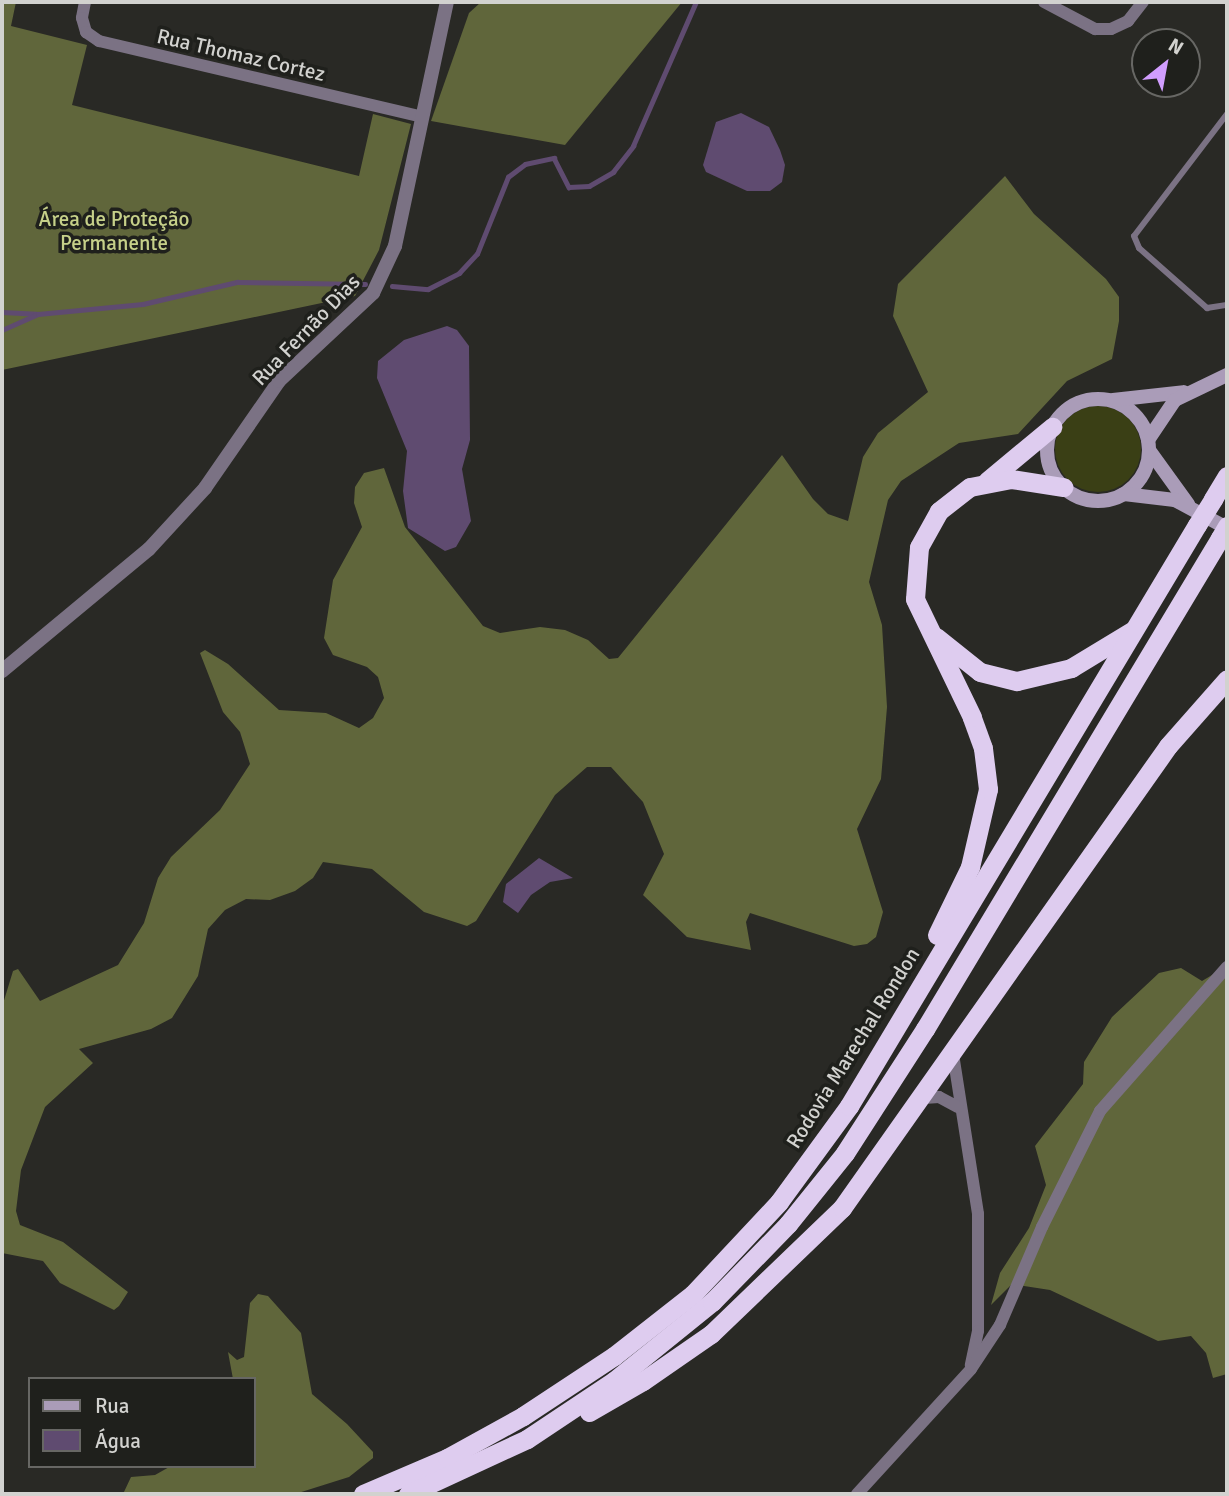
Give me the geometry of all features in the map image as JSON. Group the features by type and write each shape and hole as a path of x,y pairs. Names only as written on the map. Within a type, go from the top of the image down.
{"highway":[{"path":"892,1031 970,867 988,789 983,748 972,717 923,625 913,582 919,547 939,511 955,496 986,481 1052,427"},
{"name":"Rodovia Marechal Rondon","path":"363,1494 447,1458 523,1416 614,1356 693,1294 779,1202 849,1106 1141,624 1227,476"},
{"path":"986,481 1023,480 1063,487"},
{"path":"527,1439 614,1381 712,1302 788,1224 845,1153 1225,531"},
{"path":"923,625 962,662 998,680 1017,681 1071,668 1141,624"},
{"path":"408,1494 643,1381 711,1334 842,1208 924,1098 1168,746 1227,679"}],"main road":[{"path":"1189,505 1124,494 1086,499 1063,487 1048,459 1052,427 1076,404 1188,391 1227,375"},
{"path":"1124,494 1142,475 1148,445 1164,411 1188,391"},
{"path":"1108,400 1134,414 1148,445 1189,505 1225,531"}],"street":[{"name":"Rua Thomaz Cortez","path":"85,2 82,19 86,32 99,41 420,116"},
{"name":"Rua Fernão Dias","path":"2,671 149,549 205,488 279,381 373,293 395,246 420,116 447,2"},
{"path":"1044,2 1079,23 1111,29 1128,21 1143,2"},
{"path":"857,1494 971,1369 1000,1325 1100,1111 1227,967"},
{"path":"953,1055 958,1107 978,1214 978,1331 971,1369"},
{"path":"924,1098 939,1097 958,1107"}],"lane":[{"path":"1227,114 1134,236 1139,248 1207,308 1214,310 1227,305"}],"green space":[{"name":"Área de Proteção Permanente","path":"2,2 16,2 11,26 87,45 72,105 359,176 373,114 411,124 379,250 355,296 2,370"},
{"path":"481,2 682,2 565,145 431,121 469,13"},
{"path":"1005,176 1034,214 1106,279 1119,297 1119,321 1112,359 1067,381 1018,434 959,443 901,481 888,500 869,582 882,625 887,707 881,779 857,829 883,912 876,937 867,944 854,946 750,913 746,922 751,950 687,937 643,895 664,854 643,802 611,767 587,767 555,795 476,921 467,926 424,912 372,869 323,862 313,878 295,891 270,900 246,899 225,910 208,929 198,976 172,1018 151,1029 79,1049 93,1063 45,1107 21,1170 16,1211 20,1225 63,1242 128,1292 119,1306 114,1310 60,1283 43,1261 2,1253 2,1007 13,971 18,969 40,1001 118,965 144,923 158,878 171,857 220,810 250,764 240,732 223,712 200,653 205,650 228,664 279,710 326,713 359,728 373,718 384,698 378,677 367,667 333,655 324,638 333,580 362,527 354,503 355,487 364,473 384,468 405,527 483,626 500,633 540,627 565,630 588,640 609,659 618,658 782,455 813,499 828,514 848,521 863,457 878,433 928,392 893,316 898,284"},
{"path":"1098,406 1115,409 1129,418 1138,432 1141,449 1138,466 1129,480 1115,489 1098,492 1081,489 1067,480 1058,466 1055,449 1058,432 1067,418 1081,409"},
{"path":"1227,966 1227,1374 1213,1378 1206,1353 1191,1336 1158,1341 1050,1290 1012,1284 991,1305 1000,1273 1029,1228 1046,1185 1035,1146 1083,1084 1084,1062 1112,1017 1159,973 1181,968 1202,981"},
{"path":"258,1294 268,1296 301,1333 312,1394 347,1424 373,1452 373,1458 349,1477 295,1494 123,1494 131,1477 155,1475 167,1468 256,1468 256,1377 233,1377 228,1352 237,1360 244,1357 250,1303"}],"water":[{"path":"741,113 769,127 780,150 785,165 782,182 770,191 747,191 706,172 703,165 716,122"},
{"path":"447,326 457,330 469,346 470,440 462,469 471,521 456,547 445,551 408,528 403,491 407,451 377,378 378,361 404,340"},
{"path":"539,858 573,878 550,882 531,895 518,913 503,902 506,884"}],"waterway":[{"path":"392,286 428,289 459,273 477,254 508,177 525,164 554,158 569,187 589,186 613,172 633,146 696,2"},
{"path":"2,330 38,314 143,304 237,282 365,284"},
{"path":"2,312 36,314"}]}
